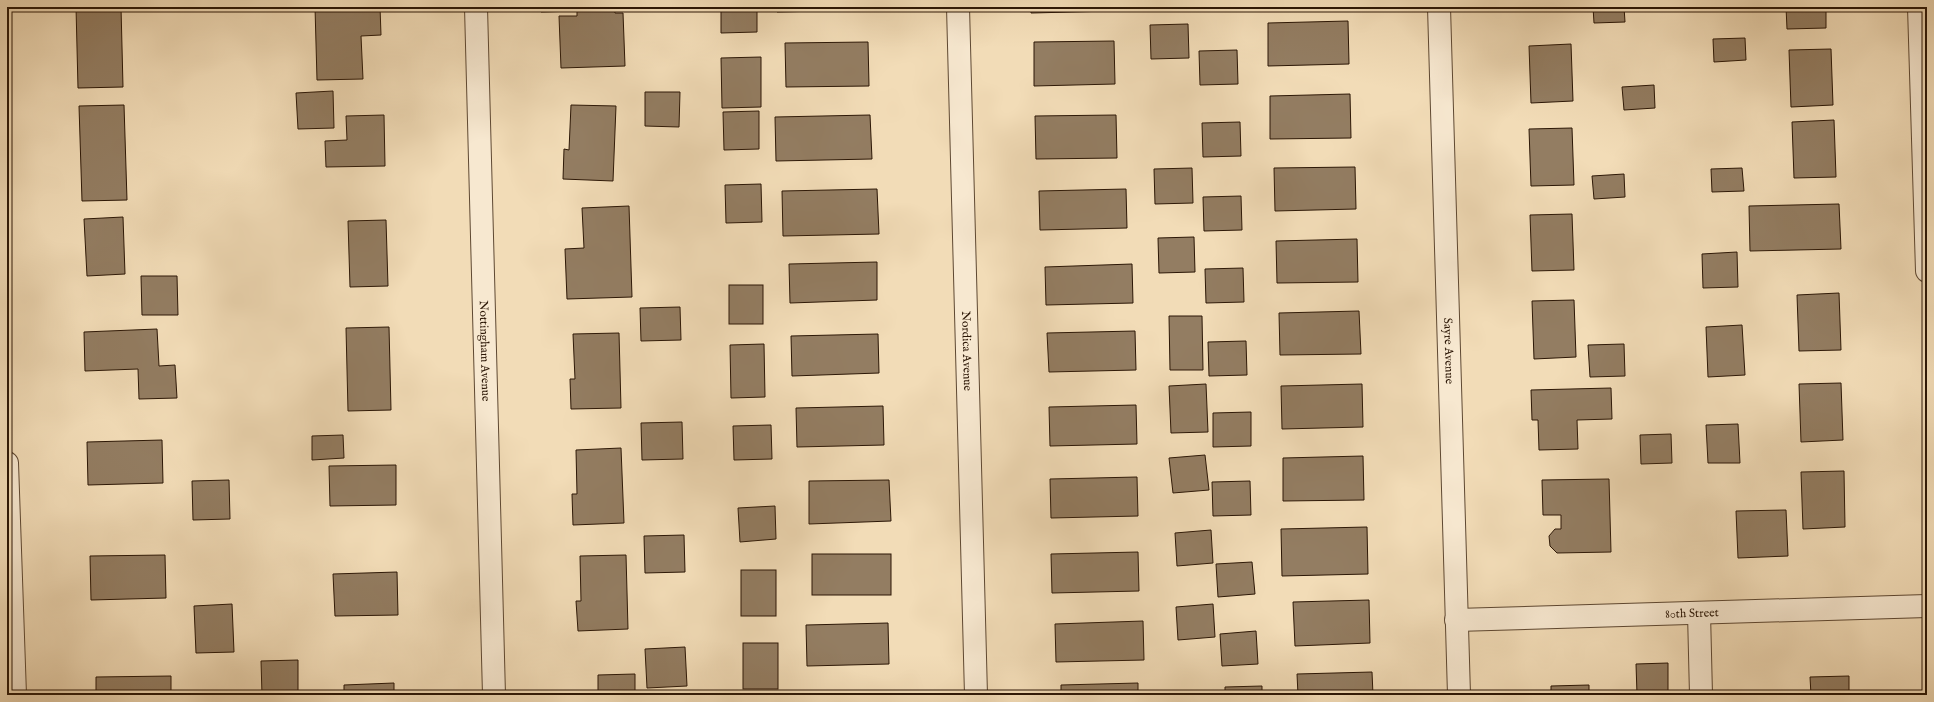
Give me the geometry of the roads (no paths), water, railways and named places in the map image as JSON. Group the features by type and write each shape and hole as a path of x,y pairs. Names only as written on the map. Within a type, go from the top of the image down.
{"street":[{"name":"Nottingham Avenue","path":"476,7 494,695"},
{"name":"Nordica Avenue","path":"958,7 976,695"},
{"name":"Sayre Avenue","path":"1440,7 1459,695"},
{"path":"1919,7 1927,271"},
{"path":"7,463 15,695"},
{"name":"80th Street","path":"1456,620 1927,606"},
{"path":"1699,613 1701,695"}]}
